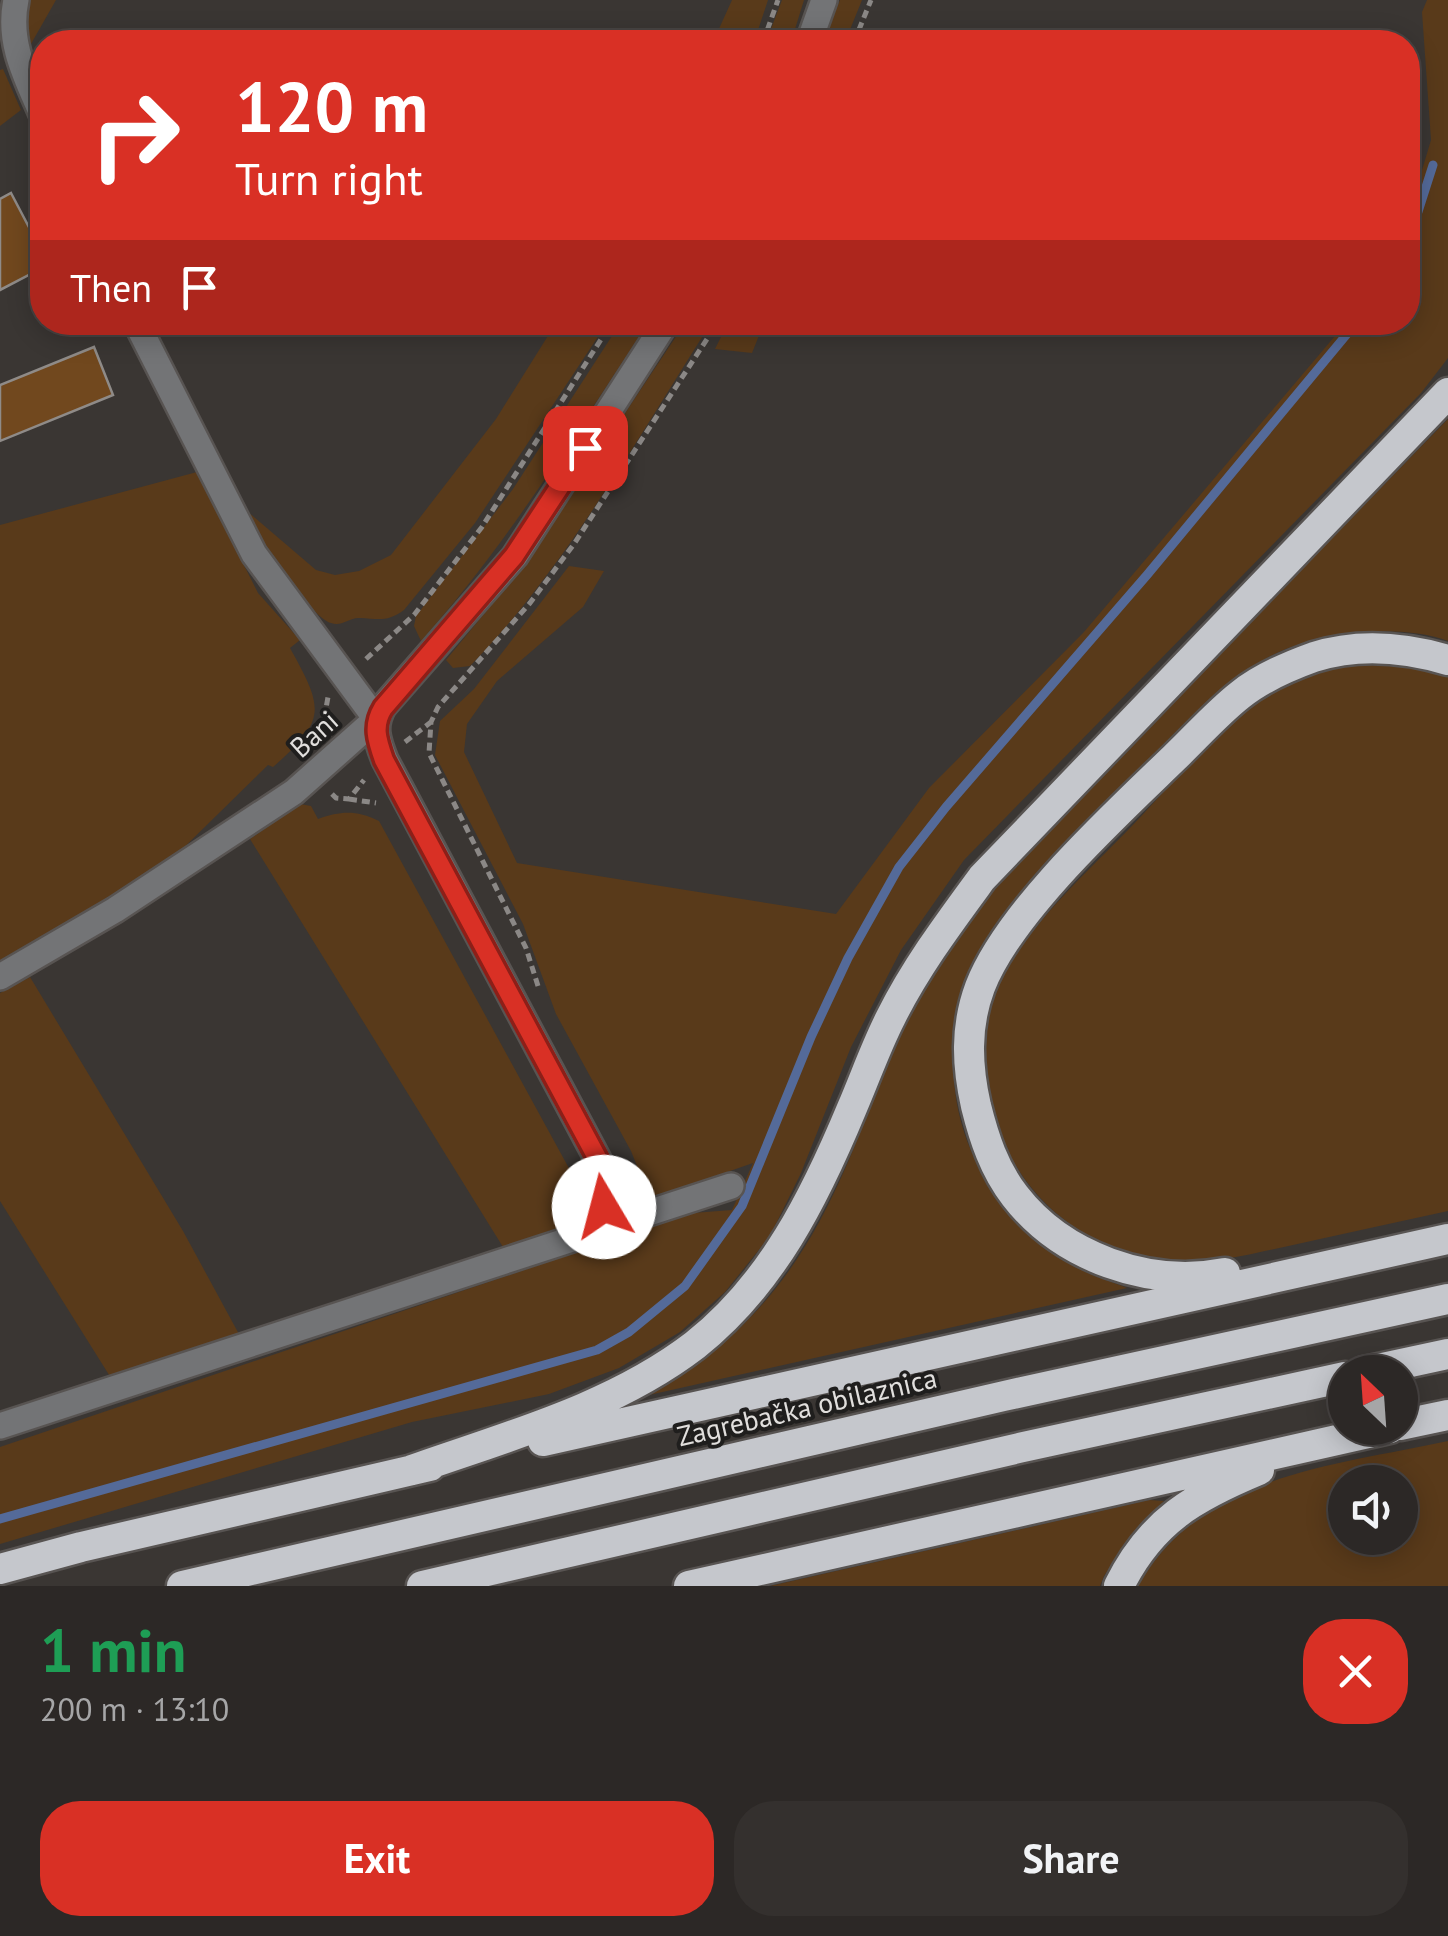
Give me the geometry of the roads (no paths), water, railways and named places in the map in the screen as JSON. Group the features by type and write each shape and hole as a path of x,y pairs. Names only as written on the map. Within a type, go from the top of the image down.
{"highway":[{"path":"412,1470 571,1414 618,1391 694,1345 732,1312 776,1259 816,1192 889,1020 923,959 982,878 1448,393"},
{"path":"1384,1254 1367,1248 1348,1248 1214,1275 1176,1277 1108,1263 1066,1242 1039,1223 992,1159 970,1078 968,1032 980,987 1006,938 1133,797 1240,695 1316,656 1351,650 1414,650 1448,660"},
{"path":"0,1570 81,1547 412,1470 1448,1239"},
{"name":"Zagrebačka obilaznica","path":"182,1586 1448,1298"},
{"path":"1418,1360 1448,1354"},
{"path":"422,1586 1328,1381"},
{"path":"1418,1421 1448,1415"},
{"path":"688,1586 1326,1441"},
{"path":"1119,1586 1153,1531 1178,1511 1208,1492 1326,1441"}],"street":[{"path":"16,0 12,30 30,85"},
{"path":"813,30 824,0"},
{"name":"Bani","path":"0,977 115,910 294,792 376,719 254,554 142,335"},
{"path":"0,1426 578,1237 602,1213 606,1192 602,1167 384,760 376,719 514,556 658,335"},
{"path":"602,1213 622,1220 634,1218 731,1186"}],"waterway":[{"path":"1420,206 1433,165"},
{"path":"0,1519 597,1350 629,1332 685,1286 742,1206 811,1037 848,958 899,867 1346,335"}]}
